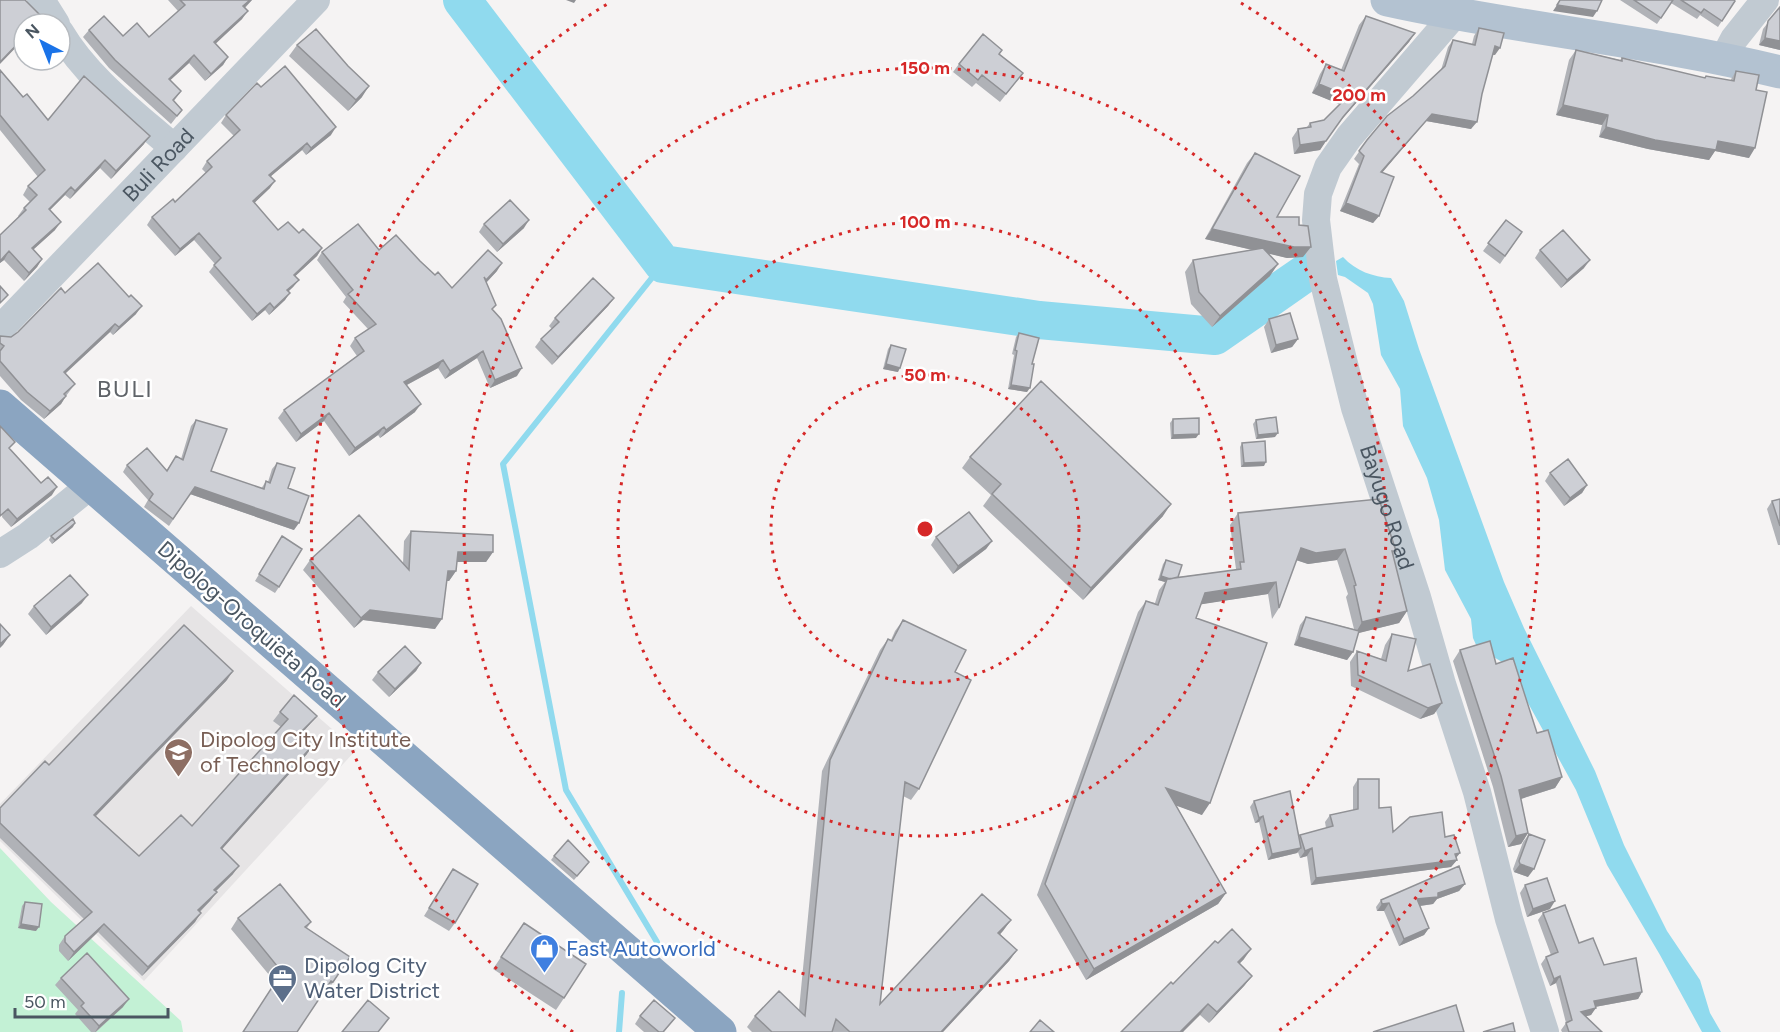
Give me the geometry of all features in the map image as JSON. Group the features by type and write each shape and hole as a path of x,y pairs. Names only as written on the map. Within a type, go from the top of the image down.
{"highway":[{"name":"Dipolog-Oroquieta Road","path":"0,406 720,1032"}],"main road":[{"path":"1387,0 1454,15 1724,58 1780,72"}],"street":[{"name":"Buli Road","path":"0,329 316,0"},
{"path":"1724,58 1740,31 1765,0"},
{"name":"Bayugo Road","path":"1454,15 1349,137 1328,167 1318,194 1316,220 1323,279 1355,408 1417,597 1477,792 1509,919 1545,1032"},
{"path":"72,50 93,74 174,148"},
{"path":"0,554 28,536 92,485"}],"shaded area":[{"name":"Dipolog City Institute of Technology","path":"191,606 356,750 144,981 0,841 0,804"}],"green space":[{"path":"0,848 51,902 181,1021 183,1032 0,1032"}],"water":[{"path":"1343,257 1353,266 1365,272 1391,278 1404,301 1419,349 1504,582 1524,628 1595,771 1624,845 1667,931 1700,980 1710,1013 1721,1032 1702,1032 1607,865 1576,790 1507,665 1477,647 1473,638 1471,619 1445,570 1439,520 1427,478 1403,426 1400,389 1381,355 1373,304 1368,293 1345,277 1338,275 1336,261"}],"building":[{"path":"0,0 25,0 37,12 12,12 12,50 0,62"},
{"path":"180,0 250,0 243,6 248,11 214,42 228,57 211,74 194,55 169,79 181,91 173,100 182,110 177,116 115,60 89,30 104,16 123,36 137,23 149,37 185,5"},
{"path":"1560,0 1602,0 1597,11 1557,5"},
{"path":"1634,0 1673,0 1661,18"},
{"path":"1681,0 1735,1 1722,21 1704,9 1701,13"},
{"path":"1780,7 1780,41 1765,38 1768,21"},
{"path":"1366,16 1415,33 1343,117 1326,141 1300,145 1298,129 1311,127 1310,123 1324,120 1348,96 1319,84 1326,64 1344,71"},
{"path":"1479,28 1504,33 1500,48 1495,46 1477,122 1432,114 1381,172 1394,177 1379,216 1346,203 1364,156 1359,151 1367,140 1387,116 1413,96 1445,66 1453,40 1475,45"},
{"path":"316,29 369,86 356,100 297,45"},
{"path":"983,34 1002,50 999,54 1023,73 1006,94 982,75 978,80 959,64"},
{"path":"1576,50 1622,61 1622,58 1705,78 1706,76 1734,81 1736,71 1759,75 1756,90 1767,92 1755,148 1718,141 1716,150 1655,140 1606,127 1608,115 1563,105"},
{"path":"285,66 336,127 311,148 307,143 269,175 275,181 253,201 278,230 288,222 299,233 303,229 322,248 294,275 299,280 287,290 290,293 274,308 270,303 257,314 214,265 221,258 199,233 180,249 152,217 173,199 175,202 212,167 207,161 240,130 226,115 257,83 261,87"},
{"path":"0,70 23,97 27,94 48,120 84,76 150,136 116,171 105,160 75,191 71,187 49,209 61,222 32,248 42,259 29,273 9,251 0,261 0,235 26,210 24,208 37,195 28,186 45,170 0,115"},
{"path":"1255,153 1300,176 1277,217 1299,217 1299,225 1308,226 1311,247 1294,247 1212,229"},
{"path":"510,200 529,220 503,244 484,224"},
{"path":"1506,220 1522,232 1505,256 1488,243"},
{"path":"358,224 379,250 396,235 420,261 435,275 438,272 452,288 488,250 502,263 486,280 484,277 496,305 492,309 501,319 522,368 495,380 483,351 450,371 443,360 404,382 421,404 386,430 384,427 355,448 329,413 301,434 284,410 364,351 355,338 376,324 348,294 353,290 322,252"},
{"path":"1563,230 1590,260 1567,280 1540,250"},
{"path":"1263,248 1278,264 1220,316 1199,292 1193,260"},
{"path":"98,263 129,297 131,295 142,306 119,327 115,324 64,372 75,384 50,411 27,392 0,361 0,351 4,346 0,343 0,336 11,337 18,332 61,288 65,293"},
{"path":"593,278 614,298 558,357 541,339 559,322 555,318"},
{"path":"0,286 8,295 0,303"},
{"path":"1290,313 1298,339 1276,345 1269,319"},
{"path":"1019,333 1039,338 1032,364 1034,364 1030,388 1011,385"},
{"path":"891,345 906,349 900,368 886,364"},
{"path":"1041,381 1171,504 1091,588 992,494 1001,484 970,457"},
{"path":"1276,417 1278,433 1258,435 1256,420"},
{"path":"1199,418 1199,434 1173,435 1173,419"},
{"path":"196,420 227,429 211,471 264,489 266,481 270,483 277,463 295,468 288,488 309,496 299,523 195,487 173,519 149,500 153,494 127,465 147,448 167,471 176,456 183,460"},
{"path":"0,426 15,442 9,448 41,483 48,477 57,487 17,519 8,509 0,516"},
{"path":"1265,441 1266,462 1244,463 1242,443"},
{"path":"1568,459 1587,485 1570,498 1550,473"},
{"path":"1379,499 1396,551 1392,551 1407,611 1362,622 1354,586 1356,585 1345,549 1316,553 1301,548 1279,608 1276,582 1205,593 1196,618 1267,643 1210,803 1166,788 1226,893 1094,969 1045,884 1146,601 1158,605 1167,579 1241,569 1240,562 1244,562 1238,513"},
{"path":"1780,499 1780,526 1772,501"},
{"path":"969,512 992,541 958,566 936,537"},
{"path":"359,515 409,570 411,531 493,535 493,552 458,552 456,571 448,571 442,619 370,610 361,618 310,560"},
{"path":"73,519 75,523 55,540 51,536"},
{"path":"282,536 302,549 279,587 259,574"},
{"path":"1166,560 1182,565 1178,577 1170,579 1161,576"},
{"path":"70,575 88,595 51,627 34,606"},
{"path":"1306,617 1359,631 1353,652 1299,637"},
{"path":"903,620 966,650 955,672 971,680 919,789 905,782 880,1004 982,894 1011,920 998,933 1017,950 941,1032 850,1032 836,1019 832,1032 772,1032 755,1016 779,991 805,1016 830,760 888,639 892,641"},
{"path":"0,624 10,635 0,644"},
{"path":"184,625 233,671 94,815 139,856 181,815 192,826 288,719 280,712 294,695 317,716 300,733 313,745 221,848 239,866 214,890 217,892 198,910 201,913 148,967 104,924 74,952 65,942 65,936 92,912 0,823 0,808 45,761 49,765"},
{"path":"1392,634 1416,639 1408,671 1430,664 1442,703 1428,708 1358,675 1357,651 1386,661"},
{"path":"1490,641 1496,664 1513,658 1537,733 1548,730 1562,777 1519,790 1528,833 1516,836 1501,776 1460,650"},
{"path":"405,646 421,663 395,689 378,672"},
{"path":"1358,779 1379,779 1379,808 1391,807 1393,832 1410,817 1442,812 1445,837 1454,835 1460,853 1455,854 1457,860 1316,878 1312,848 1305,851 1300,835 1333,826 1330,815 1358,809"},
{"path":"1290,791 1301,848 1272,854 1263,816 1259,818 1254,801"},
{"path":"1529,834 1545,840 1534,869 1520,864 1519,861"},
{"path":"568,840 589,862 577,876 554,856"},
{"path":"1459,866 1465,884 1438,893 1438,897 1417,899 1429,928 1404,939 1389,903 1382,904 1381,900"},
{"path":"453,869 478,884 455,923 429,908"},
{"path":"1547,878 1555,901 1533,909 1525,885"},
{"path":"280,884 311,922 305,927 350,957 297,1032 243,1032 282,972 238,918"},
{"path":"25,902 42,904 39,927 21,924"},
{"path":"1565,905 1579,943 1593,938 1604,965 1636,958 1642,992 1594,1001 1596,1008 1581,1012 1602,1032 1569,1032 1566,1023 1572,1020 1560,976 1554,979 1546,957 1558,952 1543,913"},
{"path":"524,923 586,964 564,998 501,957"},
{"path":"1232,929 1251,949 1238,962 1252,976 1217,1012 1208,1004 1181,1031 1183,1032 1121,1032 1215,941 1218,943"},
{"path":"87,953 129,999 99,1026 81,1006 84,1003 61,978"},
{"path":"368,1000 389,1018 378,1032 342,1032"},
{"path":"654,1000 675,1018 663,1032 659,1032 640,1016"},
{"path":"1456,1005 1464,1032 1373,1032"},
{"path":"1040,1020 1054,1032 1030,1032"},
{"path":"1513,1023 1515,1032 1483,1032"}],"waterway":[{"path":"462,0 663,264 1039,320 1215,336 1307,272"},
{"path":"657,942 566,790 503,464 663,264"},
{"path":"619,1032 622,993"}],"place":[{"name":"Dipolog City Institute of Technology","path":"179,778"},
{"name":"Fast Autoworld","path":"545,974"},
{"name":"Dipolog City Water District","path":"283,1004"}],"district":[{"name":"BULI","path":"125,389"}]}
